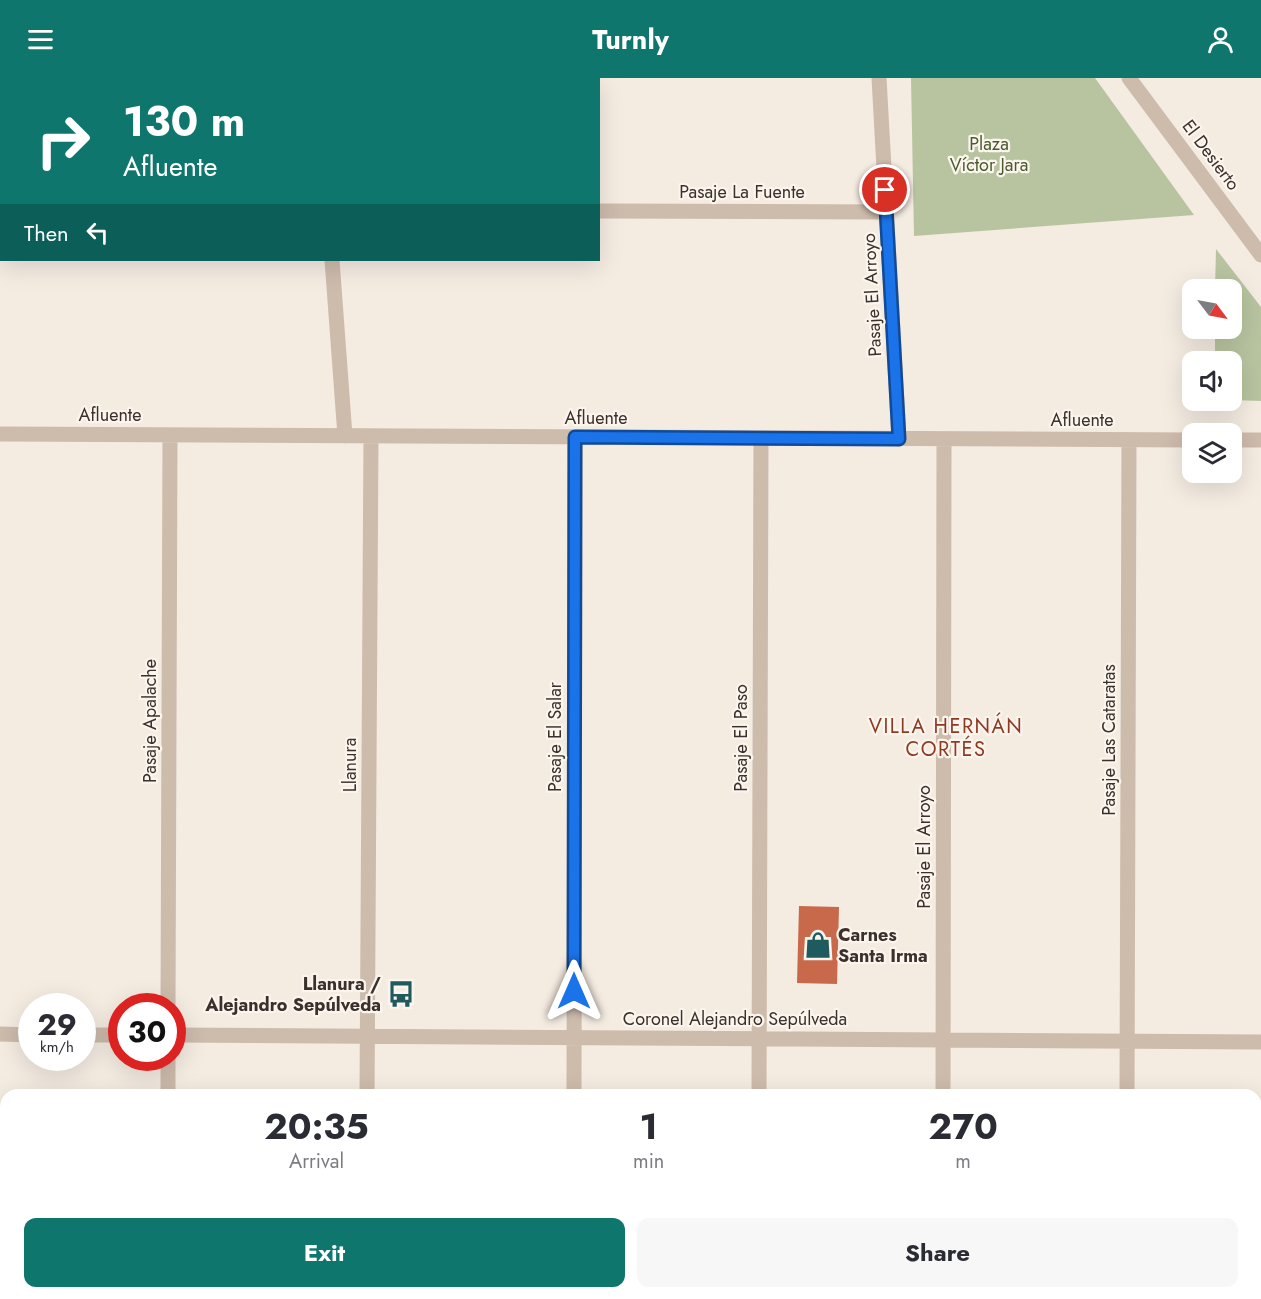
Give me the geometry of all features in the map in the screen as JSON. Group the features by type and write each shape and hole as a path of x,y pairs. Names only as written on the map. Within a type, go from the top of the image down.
{"street":[{"name":"Pasaje El Arroyo","path":"879,78 899,439"},
{"name":"El Desierto","path":"1130,78 1261,255"},
{"name":"Pasaje La Fuente","path":"600,211 886,212"},
{"path":"332,261 345,436"},
{"name":"Afluente","path":"0,434 1182,440"},
{"name":"Pasaje Apalache","path":"168,993 170,435"},
{"name":"Llanura","path":"367,1089 371,436"},
{"name":"Pasaje El Salar","path":"574,1089 575,437"},
{"name":"Pasaje El Paso","path":"759,1089 761,438"},
{"name":"Pasaje El Arroyo","path":"943,1089 944,439"},
{"name":"Pasaje Las Cataratas","path":"1127,1089 1129,440"},
{"path":"1242,440 1261,440"},
{"path":"0,1034 18,1035"},
{"name":"Coronel Alejandro Sepúlveda","path":"186,1035 1261,1042"},
{"path":"168,1071 168,1089"}],"green space":[{"name":"Plaza Víctor Jara","path":"911,78 1095,78 1194,215 914,236"},
{"path":"1216,249 1239,279 1215,279"},
{"path":"1242,283 1261,307 1261,401 1242,400 1242,351 1215,351 1215,339 1242,339"}],"building":[{"name":"Carnes Santa Irma","path":"799,906 839,907 837,984 797,983"}],"place":[{"name":"Carnes Santa Irma","path":"818,945"},
{"name":"Llanura / Alejandro Sepúlveda","path":"401,994"}],"district":[{"name":"VILLA HERNÁN CORTÉS","path":"946,738"}],"route":[{"path":"574,991 575,437 899,439 885,190"}]}
